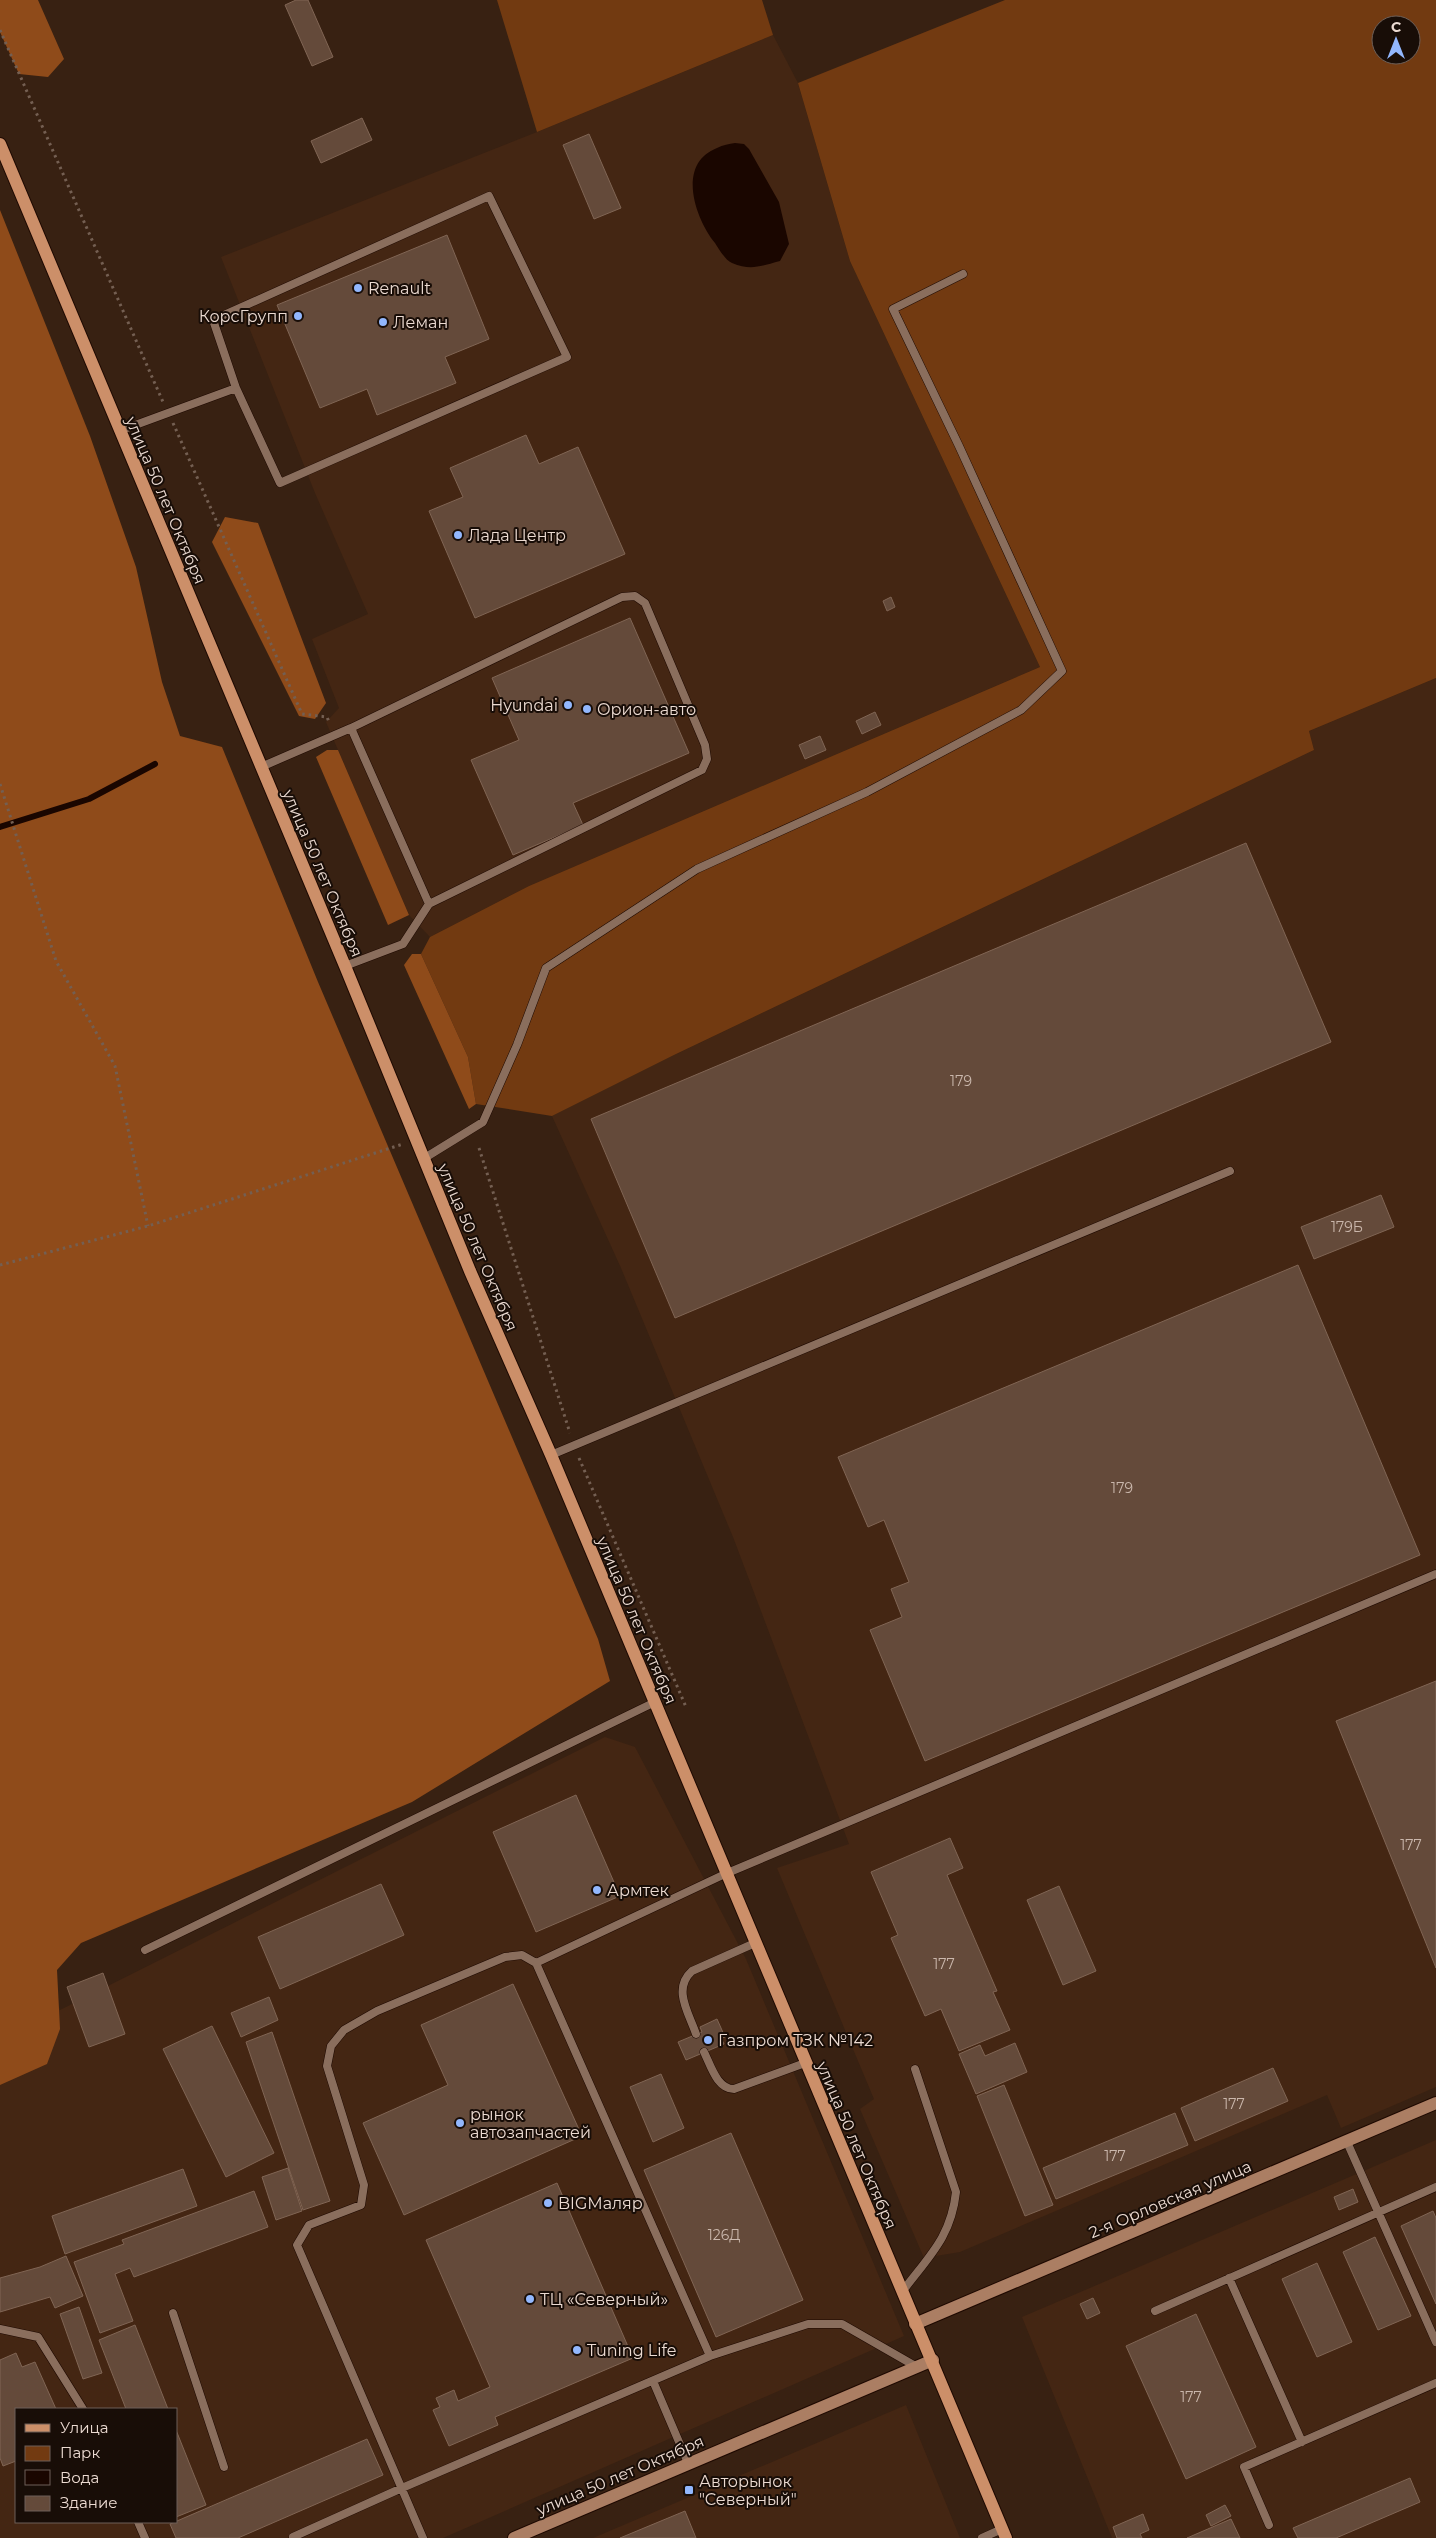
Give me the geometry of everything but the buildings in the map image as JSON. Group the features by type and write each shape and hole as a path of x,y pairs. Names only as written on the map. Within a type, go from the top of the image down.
{"main road":[{"name":"улица 50 лет Октября","path":"0,144 345,966 415,1140 551,1455 653,1703 902,2292 933,2360 1004,2533"}],"street":[{"name":"2-я Орловская улица","path":"916,2324 1436,2103"},
{"name":"улица 50 лет Октября","path":"514,2538 933,2360"}],"lane":[{"path":"489,196 567,357 280,482 236,388 212,320 489,196"},
{"path":"423,1159 483,1122 517,1045 546,968 697,869 867,792 1021,710 1062,671 959,446 893,309 963,274"},
{"path":"119,430 236,388"},
{"path":"261,767 292,751 351,728 622,597 635,596 645,603 705,745 707,759 702,770 429,904 403,944 345,966"},
{"path":"351,728 429,904"},
{"path":"551,1455 1230,1171"},
{"path":"536,1963 725,1874 1436,1574"},
{"path":"145,1950 653,1703"},
{"path":"696,2034 681,1992 684,1977 692,1971 756,1943"},
{"path":"423,2538 297,2245 309,2225 361,2205 364,2185 327,2066 331,2046 344,2030 377,2011 505,1957 522,1956 536,1963 710,2356"},
{"path":"704,2052 721,2086 727,2088 734,2088 805,2063"},
{"path":"902,2292 946,2233 954,2213 956,2192 915,2069"},
{"path":"1347,2142 1436,2342"},
{"path":"1155,2311 1436,2187"},
{"path":"1229,2278 1302,2442"},
{"path":"173,2313 224,2467"},
{"path":"293,2537 402,2488 710,2356 808,2324 842,2324 917,2367"},
{"path":"0,2330 38,2337 82,2408"},
{"path":"653,2381 688,2463"},
{"path":"1270,2525 1244,2467 1436,2383"},
{"path":"138,2523 145,2538"},
{"path":"982,2538 1004,2533"}],"path":[{"path":"0,30 302,714 327,717 334,734"},
{"path":"0,784 56,961 114,1066 148,1226"},
{"path":"0,1265 148,1226 415,1140"}],"shaded area":[{"path":"0,0 38,0 64,59 48,77 19,74 0,32"},
{"path":"773,35 798,83 850,261 1040,667 529,886 430,937 409,915 326,722 339,708 312,639 368,614 315,493 221,257 537,132"},
{"path":"0,210 90,436 136,567 162,682 180,736 222,747 318,982 598,1639 610,1681 412,1802 81,1943 57,1970 60,2029 47,2064 0,2085"},
{"path":"225,517 258,523 326,703 315,719 299,716 212,542"},
{"path":"1436,678 1436,2087 1341,2128 1327,2095 960,2252 924,2258 860,2109 874,2099 777,1868 849,1844 733,1537 621,1268 552,1116 674,1055 1314,750 1309,731"},
{"path":"327,750 338,750 409,915 388,925 316,757"},
{"path":"412,954 421,954 468,1057 476,1104 469,1109 404,965"},
{"name":"рынок автозапчастей","path":"605,1737 635,1747 746,1959 904,2336 443,2538 0,2538 0,1954 39,1943 60,2010"},
{"path":"1436,2140 1436,2538 1112,2538 1022,2317"},
{"path":"906,2405 960,2538 593,2538"}],"green space":[{"path":"497,0 762,0 773,35 537,132"},
{"path":"1005,0 1436,0 1436,678 1309,731 1314,750 674,1055 552,1116 476,1104 468,1057 421,954 430,937 529,886 1040,667 850,261 798,83"}],"water":[{"path":"735,143 744,144 749,149 779,202 789,244 780,261 751,267 732,263 722,254 701,220 693,192 693,178 697,166 704,156 717,148"}],"waterway":[{"path":"0,827 89,799 155,764"}],"place":[{"name":"Renault","path":"358,288"},
{"name":"КорсГрупп","path":"298,316"},
{"name":"Леман","path":"383,322"},
{"name":"Лада Центр","path":"458,535"},
{"name":"Hyundai","path":"568,705"},
{"name":"Орион-авто","path":"587,709"},
{"name":"Армтек","path":"597,1890"},
{"name":"Газпром ТЗК №142","path":"708,2040"},
{"name":"рынок автозапчастей","path":"460,2123"},
{"name":"BIGМаляр","path":"548,2203"},
{"name":"ТЦ «Северный»","path":"530,2299"},
{"name":"Tuning Life","path":"577,2350"},
{"name":"Авторынок \"Северный\"","path":"689,2490"}]}
